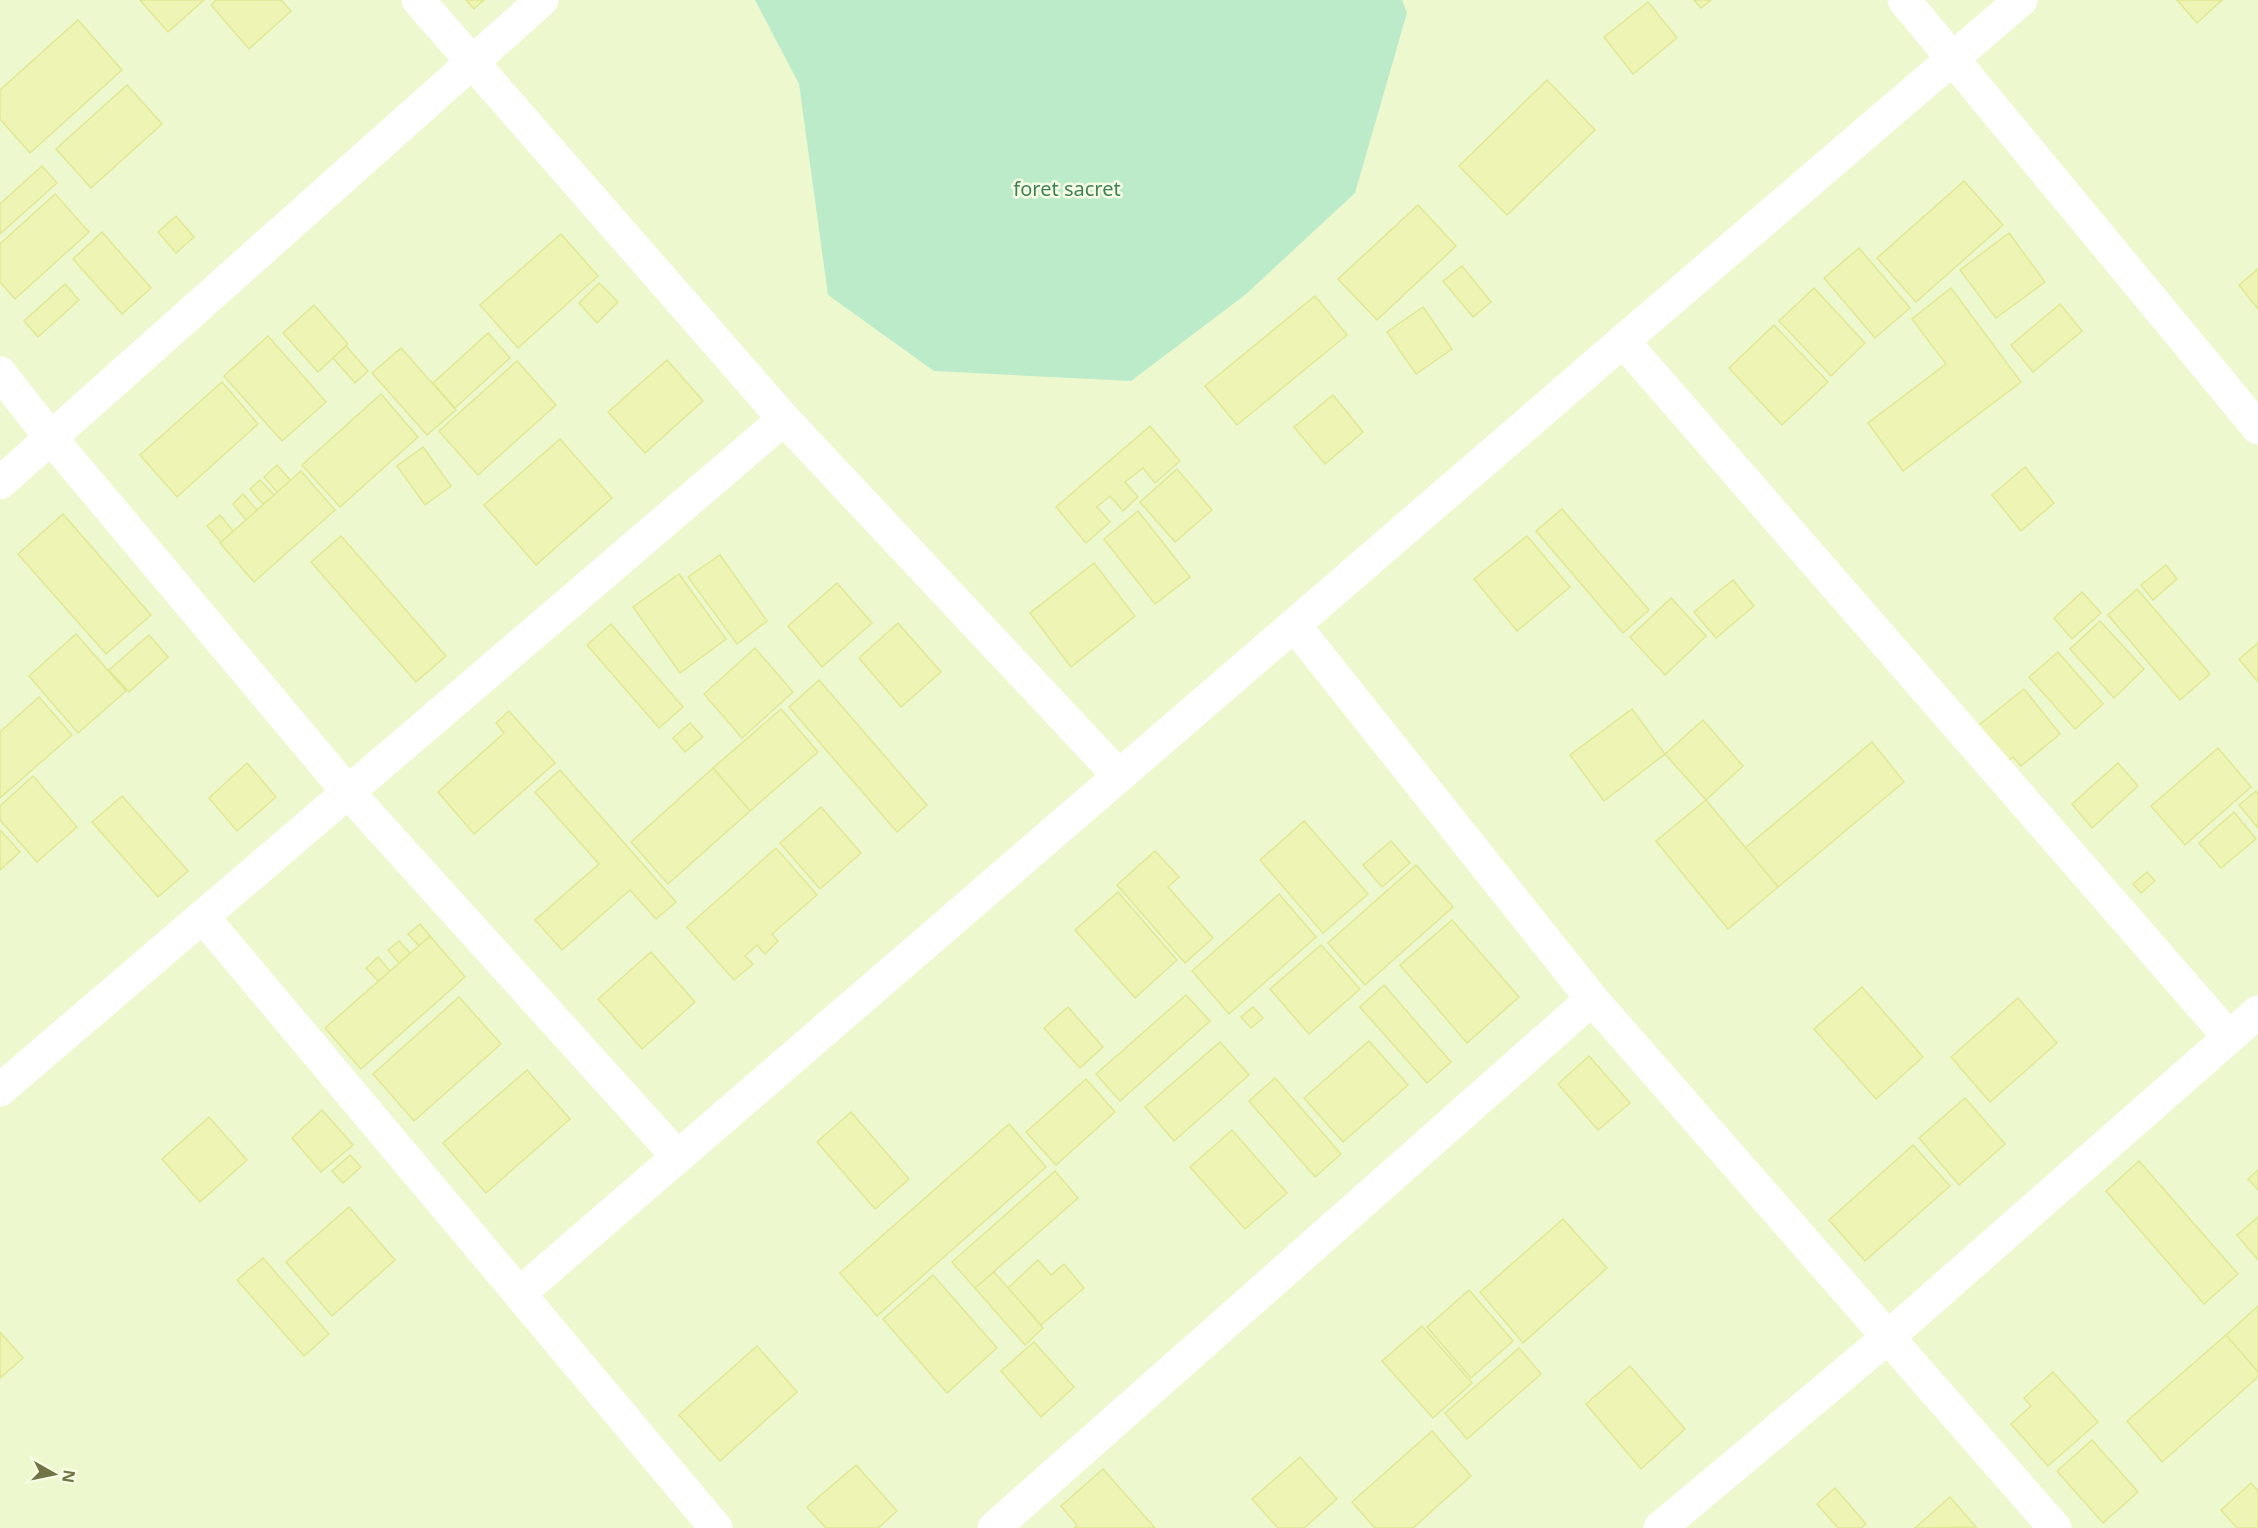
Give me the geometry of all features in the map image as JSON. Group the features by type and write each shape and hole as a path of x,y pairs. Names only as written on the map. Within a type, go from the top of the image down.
{"street":[{"path":"418,0 784,419 1119,777"},
{"path":"0,483 542,0"},
{"path":"1904,0 2258,428"},
{"path":"520,1293 1295,626 1623,340 2021,0"},
{"path":"1623,340 2228,1036"},
{"path":"0,373 51,438 348,792 678,1156"},
{"path":"0,1090 784,419"},
{"path":"1295,626 1592,999 2055,1528"},
{"path":"203,916 716,1528"},
{"path":"994,1528 1592,999"},
{"path":"1660,1528 1887,1338 2258,1012"}],"shaded area":[{"path":"0,0 2258,0 2258,1528 0,1528"}],"green space":[{"name":"foret sacret","path":"755,0 1402,0 1407,13 1355,193 1245,295 1131,381 934,371 828,295 799,84"}],"building":[{"path":"140,0 204,0 168,32"},
{"path":"216,0 281,0 291,11 249,49 211,5"},
{"path":"466,0 484,0 474,9"},
{"path":"1694,0 1711,0 1701,8"},
{"path":"2177,0 2222,0 2197,23"},
{"path":"1648,2 1677,38 1633,74 1604,37"},
{"path":"78,20 122,70 30,153 0,119 0,90"},
{"path":"1547,80 1595,130 1507,215 1459,166"},
{"path":"127,85 162,124 91,188 56,149"},
{"path":"42,166 57,183 0,234 0,204"},
{"path":"1964,181 2003,225 1916,302 1877,258"},
{"path":"55,194 89,232 15,299 0,282 0,244"},
{"path":"1418,205 1456,246 1377,320 1338,279"},
{"path":"176,216 194,237 176,253 158,232"},
{"path":"102,232 151,288 122,314 73,259"},
{"path":"2009,233 2045,282 1996,318 1960,270"},
{"path":"561,234 598,276 518,348 480,305"},
{"path":"1859,248 1910,308 1875,338 1824,278"},
{"path":"1462,266 1491,302 1473,317 1443,281"},
{"path":"2258,269 2258,309 2239,285"},
{"path":"599,283 618,302 597,323 579,303"},
{"path":"65,284 79,300 38,337 24,321"},
{"path":"1814,288 1865,343 1831,376 1779,321"},
{"path":"1951,288 2021,382 1903,471 1868,423 1946,364 1912,319"},
{"path":"1315,296 1347,335 1237,425 1205,386"},
{"path":"2060,304 2082,331 2033,372 2011,345"},
{"path":"314,305 348,344 318,372 283,333"},
{"path":"1423,307 1452,349 1416,374 1387,332"},
{"path":"1774,325 1828,382 1782,425 1729,368"},
{"path":"488,333 510,358 455,408 433,383"},
{"path":"268,336 326,402 282,441 224,376"},
{"path":"346,346 368,371 355,383 333,358"},
{"path":"401,348 456,410 427,435 372,373"},
{"path":"667,360 703,401 645,453 608,412"},
{"path":"517,361 556,405 478,475 439,431"},
{"path":"222,382 258,424 177,497 140,455"},
{"path":"381,394 418,437 340,507 302,465"},
{"path":"1333,395 1363,432 1325,464 1294,427"},
{"path":"1150,426 1180,461 1155,483 1143,468 1125,482 1138,497 1123,511 1110,496 1097,507 1110,522 1086,543 1056,507"},
{"path":"560,439 612,498 536,565 484,505"},
{"path":"423,447 451,486 425,505 397,466"},
{"path":"277,465 291,481 277,492 264,477"},
{"path":"2025,467 2054,503 2021,531 1992,495"},
{"path":"1177,469 1212,510 1175,542 1140,502"},
{"path":"301,471 335,510 254,582 220,543"},
{"path":"260,480 274,495 263,504 250,489"},
{"path":"243,494 257,510 246,520 233,504"},
{"path":"1562,509 1649,610 1623,633 1536,531"},
{"path":"1138,511 1190,577 1155,604 1104,539"},
{"path":"63,514 151,615 106,654 18,554"},
{"path":"220,515 233,531 221,542 207,526"},
{"path":"341,536 446,656 416,682 311,562"},
{"path":"1527,536 1570,587 1517,631 1474,579"},
{"path":"720,555 767,621 737,644 688,577"},
{"path":"1094,563 1135,616 1071,667 1030,613"},
{"path":"2166,565 2177,579 2153,600 2141,585"},
{"path":"679,574 726,639 680,673 633,607"},
{"path":"1733,580 1754,606 1716,638 1694,612"},
{"path":"837,583 872,623 822,667 788,626"},
{"path":"2137,589 2210,674 2180,700 2108,615"},
{"path":"2082,592 2101,613 2072,639 2054,618"},
{"path":"1671,598 1706,636 1665,675 1630,637"},
{"path":"2100,621 2144,669 2114,698 2070,649"},
{"path":"898,623 941,672 901,707 859,658"},
{"path":"611,624 683,707 659,728 587,645"},
{"path":"76,634 126,691 78,733 29,676"},
{"path":"149,635 168,657 129,692 109,670"},
{"path":"2258,643 2258,682 2239,659"},
{"path":"755,648 793,692 742,738 704,694"},
{"path":"2058,652 2103,704 2075,729 2029,677"},
{"path":"819,680 927,805 897,832 789,707"},
{"path":"2024,689 2060,734 2021,766 2013,757 2005,763 1969,733"},
{"path":"39,697 72,735 0,798 0,732"},
{"path":"781,709 818,752 750,811 713,768"},
{"path":"1632,709 1665,754 1604,801 1570,755"},
{"path":"509,711 555,763 474,834 438,792 504,733 496,723"},
{"path":"1703,720 1743,766 1706,800 1665,754"},
{"path":"690,723 703,737 685,752 673,738"},
{"path":"1872,742 1904,782 1778,887 1745,848"},
{"path":"2218,748 2251,787 2185,845 2151,806"},
{"path":"247,763 276,797 237,831 209,798"},
{"path":"2118,763 2138,786 2092,828 2072,804"},
{"path":"713,768 750,811 668,884 631,842"},
{"path":"560,770 676,902 656,919 630,890 562,950 535,920 599,864 535,792"},
{"path":"33,776 77,827 37,862 0,820 0,806"},
{"path":"2256,791 2258,794 2258,828 2239,805"},
{"path":"122,796 188,871 158,897 92,822"},
{"path":"1706,800 1778,887 1728,929 1656,841"},
{"path":"821,807 861,853 820,889 780,843"},
{"path":"2234,812 2256,839 2221,868 2199,843"},
{"path":"1304,821 1368,894 1323,933 1260,860"},
{"path":"0,830 20,852 0,870"},
{"path":"1391,841 1410,863 1382,887 1363,865"},
{"path":"776,848 817,895 772,934 778,941 765,954 757,945 745,956 753,964 734,980 687,927"},
{"path":"1155,851 1179,877 1168,887 1213,938 1185,963 1117,885"},
{"path":"1416,865 1453,907 1365,985 1328,943"},
{"path":"2147,872 2155,881 2141,893 2133,884"},
{"path":"1118,892 1177,960 1135,998 1075,930"},
{"path":"1279,894 1316,937 1229,1014 1192,971"},
{"path":"1452,920 1519,997 1467,1043 1400,965"},
{"path":"420,924 430,936 419,946 408,934"},
{"path":"430,936 465,977 361,1069 325,1028"},
{"path":"399,941 410,953 399,963 388,950"},
{"path":"1321,945 1360,989 1309,1034 1270,989"},
{"path":"651,952 695,1002 642,1049 598,999"},
{"path":"378,957 390,971 378,981 366,968"},
{"path":"1384,985 1451,1062 1427,1083 1360,1007"},
{"path":"1862,987 1923,1057 1876,1099 1814,1029"},
{"path":"1186,995 1210,1021 1120,1101 1096,1074"},
{"path":"459,997 501,1044 414,1121 373,1074"},
{"path":"2018,998 2057,1043 1990,1102 1951,1057"},
{"path":"1068,1007 1103,1047 1080,1068 1044,1028"},
{"path":"1253,1007 1263,1018 1251,1028 1241,1017"},
{"path":"1369,1041 1408,1085 1343,1142 1304,1098"},
{"path":"1220,1042 1249,1075 1174,1141 1145,1107"},
{"path":"1589,1056 1630,1103 1598,1130 1558,1084"},
{"path":"527,1070 570,1119 486,1193 443,1143"},
{"path":"1275,1078 1341,1154 1315,1177 1249,1101"},
{"path":"1086,1079 1115,1112 1056,1165 1026,1132"},
{"path":"1965,1098 2005,1144 1959,1185 1919,1138"},
{"path":"322,1110 353,1145 321,1172 292,1138"},
{"path":"851,1112 909,1179 875,1209 817,1142"},
{"path":"209,1117 247,1160 200,1202 162,1159"},
{"path":"1009,1124 1046,1167 877,1316 840,1273"},
{"path":"1232,1130 1287,1193 1245,1229 1190,1167"},
{"path":"1913,1145 1950,1186 1865,1261 1829,1220"},
{"path":"350,1155 361,1167 343,1183 332,1171"},
{"path":"2139,1161 2238,1274 2204,1304 2106,1191"},
{"path":"2258,1170 2258,1190 2248,1179"},
{"path":"1055,1171 1078,1198 975,1288 952,1262"},
{"path":"349,1207 395,1260 332,1316 286,1262"},
{"path":"2258,1217 2258,1260 2237,1235"},
{"path":"1563,1219 1607,1268 1523,1343 1480,1292"},
{"path":"263,1258 329,1334 304,1356 237,1280"},
{"path":"1038,1260 1051,1275 1064,1264 1084,1288 1041,1325 1008,1288"},
{"path":"994,1272 1043,1328 1025,1345 975,1288"},
{"path":"933,1275 997,1348 947,1393 883,1319"},
{"path":"1469,1290 1513,1341 1471,1378 1427,1327"},
{"path":"2258,1306 2258,1372 2226,1335"},
{"path":"1422,1326 1472,1383 1433,1418 1382,1361"},
{"path":"0,1332 23,1358 0,1378"},
{"path":"2226,1335 2258,1372 2258,1377 2162,1462 2127,1421"},
{"path":"1034,1342 1074,1387 1041,1417 1001,1371"},
{"path":"757,1346 797,1392 720,1461 679,1415"},
{"path":"1519,1348 1541,1374 1467,1439 1445,1413"},
{"path":"1630,1366 1685,1429 1641,1469 1586,1404"},
{"path":"2053,1372 2098,1422 2048,1466 2011,1424 2031,1406 2024,1398"},
{"path":"1432,1431 1471,1476 1413,1528 1375,1528 1352,1502"},
{"path":"2092,1440 2138,1492 2103,1523 2057,1471"},
{"path":"1300,1457 1337,1499 1304,1528 1278,1528 1252,1499"},
{"path":"856,1465 897,1511 878,1528 826,1528 807,1507"},
{"path":"1103,1469 1155,1528 1074,1528 1077,1525 1061,1506"},
{"path":"2251,1483 2258,1491 2258,1528 2237,1528 2221,1510"},
{"path":"1835,1488 1866,1524 1861,1528 1838,1528 1817,1504"},
{"path":"1950,1497 1976,1527 1915,1528"}]}
